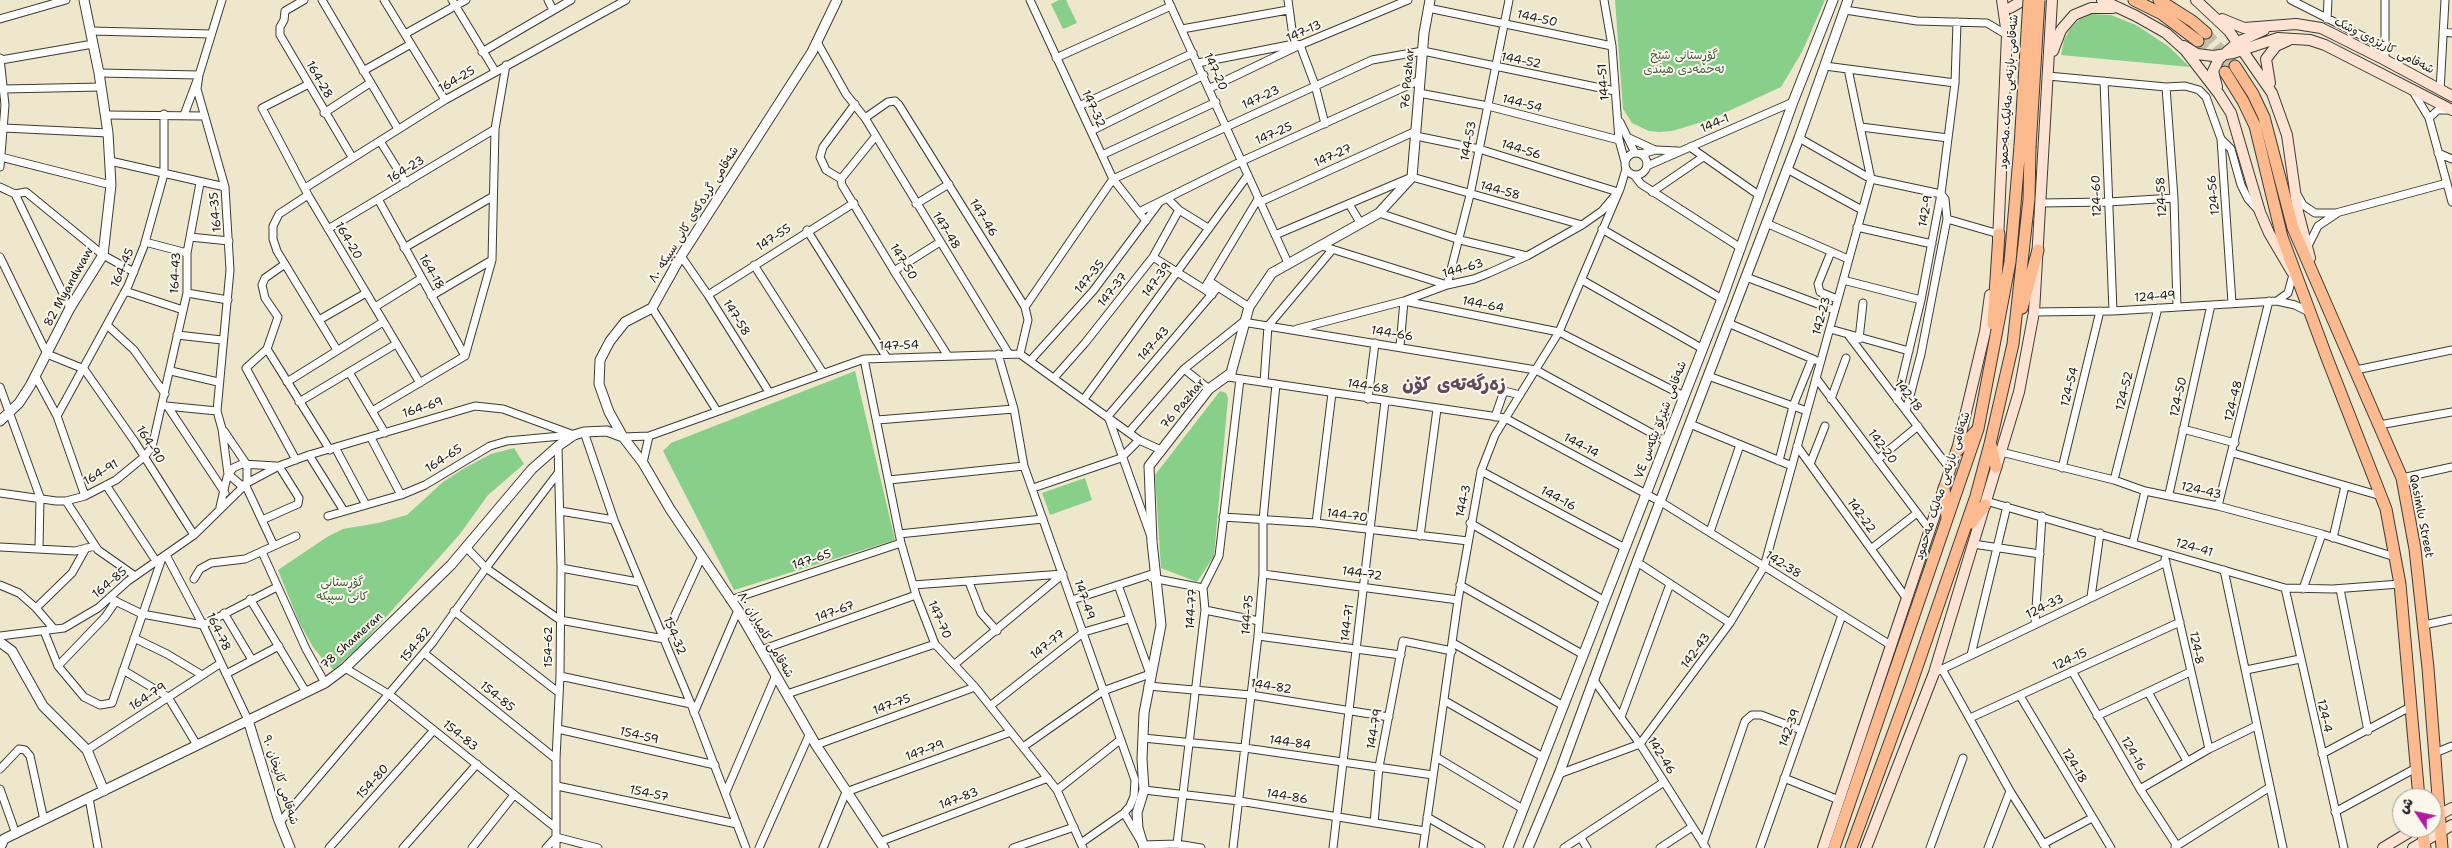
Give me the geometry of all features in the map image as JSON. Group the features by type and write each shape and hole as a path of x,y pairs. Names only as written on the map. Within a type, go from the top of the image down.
{"main road":[{"path":"2002,0 2007,35"},
{"path":"1866,848 1938,671 1973,544 2019,392 2034,312 2052,4 2029,0 2011,4 2007,35 1999,234 1990,370"},
{"name":"شەقامی بازنەیی مەلیک مەحمود","path":"1851,847 1909,690 1976,496 2013,344 2029,199 2025,147 2029,0"},
{"name":"شەقامی بازنەیی مەلیک مەحمود","path":"1834,848 1978,429 2010,262 2025,147 2039,0"},
{"path":"2102,0 2157,27 2197,54 2223,54 2272,26"},
{"path":"2134,0 2202,37 2192,21 2159,0"},
{"path":"2196,0 2241,45 2272,93"},
{"path":"2049,63 2061,30 2074,15 2091,8 2123,9"},
{"name":"شەقامی کارێزەی وشک","path":"2206,9 2238,27 2296,24 2321,28 2452,96"},
{"path":"2292,38 2276,46 2266,59 2267,74 2287,135 2296,191 2317,283"},
{"name":"شەقامی کارێزەی وشک","path":"2241,45 2274,39 2310,40 2325,45 2452,110"},
{"path":"2175,40 2219,94 2231,113 2260,212 2269,233 2295,275"},
{"path":"2219,94 2213,71 2223,54"},
{"name":"Qasimlu Street","path":"2235,66 2253,94 2264,117 2293,228 2402,478 2415,549 2424,625 2435,753 2436,788"},
{"path":"2397,83 2404,71"},
{"path":"2225,72 2243,101 2254,126 2274,209 2295,275 2312,314 2327,358 2382,496 2400,584 2418,788"},
{"path":"1823,848 1956,451 1985,332 1999,234"},
{"path":"2013,344 2038,250"},
{"path":"1956,451 1978,429"},
{"path":"1990,444 1996,467"},
{"path":"1944,488 1947,522"},
{"path":"1963,532 1986,503"},
{"path":"1890,682 1909,690"},
{"path":"1883,701 1902,708"},
{"path":"2413,848 2425,844 2447,828"},
{"name":"Qasimlu Street","path":"2442,848 2447,828"},
{"path":"2383,848 2400,838"}],"street":[{"path":"0,19 66,0"},
{"name":"82 Myandwaw","path":"0,421 9,414 36,377 70,308 103,255 111,185 108,133 99,73 84,0"},
{"name":"164-35","path":"222,0 210,34 199,75 198,96 225,187 229,241 228,300 222,340 217,411 222,428 228,474"},
{"name":"164-28","path":"304,0 286,11 280,27 280,35 324,113 352,157"},
{"path":"322,0 398,129"},
{"path":"384,0 445,100"},
{"path":"405,34 454,3 466,0"},
{"path":"548,0 554,10"},
{"path":"482,52 571,0"},
{"name":"164-25","path":"338,350 274,245 275,220 285,208 352,157 495,71 626,0"},
{"name":"شەقامی گردەکەی کانی سپیکە ٨٠","path":"652,308 681,256 817,42 837,0"},
{"name":"147-32","path":"1030,0 1114,179 1146,221"},
{"path":"1288,0 1288,10 1297,44 1315,86 1325,124"},
{"name":"147-13","path":"1210,88 1297,44 1408,0"},
{"name":"144-53","path":"1447,285 1470,195 1509,0"},
{"name":"144-51","path":"1603,0 1612,46 1620,122 1619,140 1629,170"},
{"name":"شەقامی شێرکۆ بێکەس ٧٤","path":"1508,848 1603,600 1703,349 1793,102 1805,76 1833,0"},
{"path":"1528,848 1559,774 1593,678 1821,81 1848,0"},
{"path":"2291,0 2384,47"},
{"path":"2328,0 2328,20"},
{"path":"2385,0 2385,60"},
{"path":"2440,91 2445,0"},
{"path":"454,3 495,71"},
{"path":"1056,58 1170,3"},
{"name":"147-20","path":"1170,3 1288,263"},
{"name":"144-50","path":"1429,4 1504,24 1612,46"},
{"name":"76 Pazhar","path":"1412,177 1420,80 1429,4"},
{"path":"1182,29 1288,10"},
{"path":"1845,10 1917,21 1991,24 2007,35"},
{"name":"142-9","path":"1897,400 1922,300 1941,194 1955,83 1958,22"},
{"path":"91,31 210,34"},
{"path":"2443,32 2452,33"},
{"name":"147-48","path":"817,42 1009,354"},
{"path":"0,167 4,128 2,98 4,89 0,59 93,44"},
{"path":"363,71 411,44"},
{"path":"1198,63 1297,44"},
{"name":"144-52","path":"1423,51 1616,92"},
{"name":"147-23","path":"1114,179 1372,60 1423,51"},
{"path":"1079,106 1193,52"},
{"path":"372,411 465,356 492,260 495,129 506,65"},
{"path":"1825,66 1955,83"},
{"name":"142-23","path":"1764,566 1871,178 1848,69"},
{"path":"99,73 199,75 184,116"},
{"path":"1091,131 1204,76"},
{"path":"1805,76 1821,81"},
{"path":"2048,76 2166,87"},
{"name":"147-25","path":"1139,212 1242,161 1420,80"},
{"name":"124-60","path":"2104,81 2113,311"},
{"path":"324,113 370,83"},
{"name":"164-20","path":"309,84 262,108 306,192 420,383"},
{"name":"124-56","path":"2166,87 2185,86 2198,90 2206,97 2221,139 2232,303"},
{"name":"124-58","path":"2166,87 2174,198 2177,307"},
{"path":"4,89 101,88"},
{"path":"2412,89 2420,99 2429,118 2452,202"},
{"name":"144-54","path":"1419,93 1488,106 1619,140"},
{"name":"147-46","path":"865,118 888,102 894,102 899,105 1025,307"},
{"path":"1102,155 1216,102"},
{"path":"1793,102 1810,109"},
{"name":"144-1","path":"1629,170 1640,174 1647,166 1678,151 1793,102"},
{"path":"855,104 823,147 820,157 826,170 841,179 875,137"},
{"path":"2429,118 2438,110 2452,110"},
{"path":"106,115 164,114 204,116"},
{"name":"164-45","path":"57,416 125,291 145,242 164,174 164,114"},
{"path":"1620,122 1638,154 1646,159 1647,166"},
{"path":"1860,126 1948,138"},
{"path":"4,128 108,133"},
{"name":"164-23","path":"328,229 495,129"},
{"name":"144-56","path":"1416,133 1479,149 1619,191"},
{"name":"147-27","path":"1259,200 1416,133"},
{"path":"1629,138 1656,150"},
{"path":"1799,138 1871,178 1941,194 1946,204 1947,219 1920,354 1906,411"},
{"path":"2221,139 2231,149 2236,170 2245,192 2260,212"},
{"path":"380,141 406,183"},
{"path":"1690,147 1760,196"},
{"path":"1678,151 1656,150 1628,156 1629,170 1641,184 1652,192 1741,248"},
{"path":"2438,154 2452,159"},
{"path":"1,157 111,185"},
{"path":"1652,192 1703,157"},
{"path":"110,161 200,183 225,187"},
{"path":"1787,169 1862,210"},
{"name":"144-3","path":"1423,848 1460,585 1481,471 1495,435 1559,332 1629,170"},
{"name":"147-39","path":"1084,399 1248,175"},
{"path":"1275,235 1412,177"},
{"path":"1228,377 1233,367 1243,322 1249,307 1272,273 1379,213 1412,177"},
{"name":"144-58","path":"1412,177 1470,195 1582,225"},
{"name":"147-50","path":"841,179 842,185 948,356"},
{"path":"1114,179 1025,307 1028,320 1020,354 1139,440 1161,450"},
{"name":"164-43","path":"164,394 187,293 187,253 200,183"},
{"path":"2296,191 2308,210 2322,214 2336,213 2447,183"},
{"path":"916,204 949,184"},
{"path":"0,187 15,194 26,192 103,255 134,272"},
{"name":"144-63","path":"1295,330 1404,301 1447,285 1474,279 1527,256 1582,225 1602,211 1619,191"},
{"path":"15,194 70,308"},
{"path":"404,248 492,197"},
{"path":"2041,203 2108,202 2174,198"},
{"path":"1164,199 1208,228"},
{"name":"147-35","path":"1030,361 1093,291 1164,199"},
{"name":"164-18","path":"378,200 420,279 465,356"},
{"name":"147-43","path":"1108,416 1211,288 1259,200"},
{"name":"147-55","path":"708,295 754,264 854,203"},
{"path":"1349,204 1361,224"},
{"name":"147-37","path":"1054,378 1085,343 1154,257 1179,210"},
{"path":"1379,213 1460,240 1527,256"},
{"path":"2308,249 2312,235 2318,226 2336,213"},
{"path":"1947,219 1999,234"},
{"path":"1766,223 1848,260"},
{"path":"1857,226 1932,244"},
{"path":"1602,229 1722,299"},
{"path":"808,230 886,358"},
{"path":"190,238 229,241"},
{"path":"145,242 187,253"},
{"path":"894,271 940,242"},
{"path":"1322,246 1447,285"},
{"path":"1264,382 1268,326 1332,250"},
{"path":"1831,252 1818,284 1820,292 1838,299"},
{"name":"147-58","path":"681,256 769,392"},
{"path":"0,257 47,354 84,369"},
{"path":"1154,257 1177,272 1249,307"},
{"path":"431,296 492,260"},
{"path":"285,264 265,278 262,285 265,298 278,317 267,349 246,368 296,460"},
{"path":"754,264 823,374"},
{"path":"2273,301 2288,293 2295,275"},
{"path":"1746,277 1834,310"},
{"path":"374,307 420,279"},
{"path":"1582,280 1703,349"},
{"path":"1843,280 1922,300"},
{"path":"125,291 183,310"},
{"path":"187,293 228,300"},
{"path":"319,320 366,293"},
{"path":"1400,346 1404,301"},
{"name":"144-64","path":"1404,301 1559,332 1684,396"},
{"name":"124-49","path":"2034,312 2113,311 2273,301 2296,305 2312,314"},
{"name":"124-48","path":"2218,506 2273,301"},
{"path":"1859,339 1863,303"},
{"name":"124-50","path":"2168,494 2211,305"},
{"path":"623,437 609,412 600,384 600,360 610,341 625,322 652,308 717,412"},
{"name":"124-52","path":"2114,480 2158,308"},
{"name":"124-54","path":"2062,468 2100,311"},
{"path":"287,382 383,322"},
{"path":"1129,432 1184,369 1243,322"},
{"name":"144-66","path":"1243,322 1400,346 1536,370 1666,441"},
{"path":"1728,324 1820,363"},
{"path":"107,325 134,350 164,394"},
{"path":"1830,329 1859,339 1909,351"},
{"path":"177,334 222,340"},
{"name":"142-18","path":"1849,336 1950,468"},
{"path":"1368,398 1375,343"},
{"path":"300,402 396,344"},
{"path":"267,349 333,450 366,505"},
{"path":"2356,370 2452,350"},
{"name":"147-49","path":"998,354 1014,410 1024,466 1135,780 1134,796 1124,813"},
{"name":"147-54","path":"623,437 649,436 864,359 1020,354"},
{"path":"1831,399 1846,358"},
{"name":"147-70","path":"864,359 900,543 916,595 935,644 975,687 1058,790 1082,846"},
{"path":"1779,461 1793,406 1812,360"},
{"name":"164-90","path":"84,369 194,535"},
{"path":"1184,369 1209,389"},
{"path":"170,371 218,382"},
{"path":"349,372 385,433"},
{"path":"1708,376 1807,411"},
{"path":"36,377 57,416 85,496"},
{"name":"76 Pazhar","path":"1144,846 1138,828 1137,813 1144,790 1143,738 1148,686 1161,625 1152,542 1148,470 1151,463 1209,389 1228,377"},
{"name":"144-68","path":"1228,377 1505,418"},
{"name":"142-20","path":"1816,378 1930,530"},
{"name":"144-77","path":"1177,844 1205,610 1203,588 1220,556 1240,379"},
{"name":"144-75","path":"1233,848 1258,636 1263,574 1263,520 1276,384"},
{"path":"0,386 40,497 39,549"},
{"path":"1495,417 1504,391 1520,395"},
{"path":"1316,524 1332,393"},
{"name":"164-91","path":"0,493 66,501 85,496 106,485 144,457 152,447 165,405 164,394"},
{"name":"144-71","path":"1333,848 1385,401"},
{"path":"165,405 217,411"},
{"path":"165,405 225,493"},
{"name":"164-69","path":"244,485 279,466 309,455 333,450 474,406 503,409 574,435"},
{"path":"1420,536 1437,409"},
{"path":"877,420 1014,410"},
{"path":"2380,426 2452,412"},
{"path":"1108,416 1121,458 1152,542"},
{"name":"144-14","path":"1505,418 1661,502"},
{"path":"1690,424 1792,466"},
{"path":"1810,464 1825,426"},
{"path":"1876,460 1918,426"},
{"name":"164-35","path":"222,428 247,465"},
{"path":"2183,429 2235,443"},
{"name":"78 Shameran","path":"0,847 4,839 325,682 345,668 451,565 532,469 558,446 574,435 584,432 607,431 623,437"},
{"name":"154-32","path":"584,432 614,520 638,582 691,704 746,848"},
{"name":"164-65","path":"328,516 401,495 426,485 490,446 507,441 574,435"},
{"path":"643,462 649,436"},
{"name":"شەقامی کامیاران ٨٠","path":"623,437 643,462 670,509 738,610 816,745 881,845"},
{"path":"371,438 401,495"},
{"path":"1033,488 1121,458 1139,440"},
{"path":"1710,532 1740,445"},
{"name":"154-62","path":"556,848 556,758 560,676 561,568 558,446"},
{"name":"142-22","path":"1797,446 1907,599"},
{"name":"124-43","path":"2001,452 2114,480 2145,491 2168,494 2218,506 2322,534 2395,557"},
{"path":"2233,453 2382,496"},
{"path":"309,455 344,511"},
{"path":"244,485 247,465"},
{"name":"164-69","path":"228,474 235,466 279,466"},
{"path":"262,520 297,506 299,498 279,466"},
{"path":"889,480 1024,466"},
{"path":"2402,478 2452,467"},
{"name":"144-16","path":"1481,471 1625,548"},
{"name":"154-82","path":"280,822 424,654 558,473"},
{"path":"228,474 244,485 274,546"},
{"name":"164-85","path":"218,512 225,493 228,474"},
{"name":"164-78","path":"106,485 161,558 203,625 248,720"},
{"name":"164-85","path":"0,636 64,628 112,600 135,576 194,535 244,485"},
{"path":"2333,538 2345,486"},
{"path":"2133,542 2145,491"},
{"path":"66,501 95,546 135,576"},
{"name":"142-38","path":"1661,502 1892,646"},
{"name":"124-41","path":"1986,503 2007,506 2284,588 2340,589 2400,584"},
{"path":"1971,655 2007,506"},
{"path":"560,511 614,520"},
{"path":"1871,549 1918,513"},
{"path":"2035,624 2042,516"},
{"name":"144-70","path":"1223,517 1316,524 1468,541"},
{"path":"899,534 1043,519"},
{"path":"1470,523 1603,600"},
{"path":"2091,597 2100,533"},
{"path":"2303,589 2322,534"},
{"path":"194,579 200,570 211,563 236,561 262,552 296,536"},
{"name":"147-65","path":"730,600 900,543"},
{"path":"1973,544 1998,546 2040,554"},
{"path":"0,547 75,551 95,546"},
{"path":"466,547 486,568 560,620 664,639 702,556"},
{"path":"36,608 72,573 86,548"},
{"name":"124-8","path":"2164,551 2209,749"},
{"path":"262,552 306,649 325,682"},
{"path":"44,631 58,666 84,697 100,705 112,703 161,558"},
{"path":"1637,562 1730,623"},
{"name":"124-33","path":"1938,671 2166,562"},
{"name":"142-43","path":"1640,744 1730,623 1764,566"},
{"path":"561,568 638,582"},
{"path":"2224,570 2270,787 2280,847"},
{"path":"913,585 1063,574"},
{"path":"955,664 997,631 1063,574"},
{"name":"144-72","path":"1263,574 1363,585 1458,600"},
{"path":"1072,600 1144,576 1156,576 1203,588"},
{"path":"969,582 981,613 997,631"},
{"path":"1621,717 1670,584"},
{"path":"0,585 19,594 36,608 54,629"},
{"path":"1024,748 1103,691 1150,674 1118,585"},
{"path":"1460,585 1582,654"},
{"path":"58,666 105,617 112,600 142,614 203,625 250,599 277,587"},
{"name":"124-4","path":"2284,588 2344,848"},
{"path":"2340,589 2368,731"},
{"name":"147-67","path":"761,650 916,595"},
{"path":"250,599 306,692"},
{"path":"694,713 738,610"},
{"path":"1205,610 1259,621"},
{"path":"454,611 558,692"},
{"path":"224,613 252,660"},
{"name":"142-39","path":"1760,848 1842,615"},
{"path":"2424,625 2452,618"},
{"name":"147-77","path":"990,706 1084,632 1129,619"},
{"name":"124-15","path":"1970,718 2180,622"},
{"path":"1258,636 1401,655"},
{"path":"134,638 168,654 202,675"},
{"name":"144-79","path":"1374,823 1380,767 1403,641 1452,647"},
{"path":"0,642 12,651 43,706 87,750 104,791"},
{"path":"787,694 935,644"},
{"path":"226,674 279,646"},
{"path":"1452,647 1562,705"},
{"name":"154-85","path":"424,654 556,758"},
{"path":"2246,670 2300,659"},
{"name":"164-79","path":"87,750 221,663"},
{"name":"154-83","path":"345,668 390,695 556,828"},
{"path":"123,670 168,697 197,745"},
{"path":"1938,671 1970,718 2010,791 2044,846 2092,818"},
{"name":"124-16","path":"2072,671 2176,847"},
{"path":"2097,716 2190,672"},
{"path":"726,792 776,675"},
{"path":"560,676 691,704"},
{"name":"142-46","path":"1593,678 1640,744 1704,846"},
{"name":"144-82","path":"1148,686 1252,695 1388,717"},
{"name":"147-75","path":"816,745 975,687"},
{"path":"2148,692 2187,761"},
{"name":"124-18","path":"2020,696 2111,848"},
{"path":"1445,701 1543,757"},
{"path":"2322,754 2410,707"},
{"path":"1704,846 1743,725 1748,717 1756,714 1801,730"},
{"name":"شەقامی کانیخان ٩٠","path":"248,720 290,848"},
{"path":"2140,789 2209,749 2256,726"},
{"name":"154-59","path":"558,729 715,765"},
{"name":"154-80","path":"330,848 434,730"},
{"name":"147-79","path":"846,792 1011,732"},
{"path":"759,848 810,734"},
{"name":"144-84","path":"1143,738 1189,741 1245,748 1433,775"},
{"path":"1058,790 1120,740"},
{"path":"1559,774 1640,744"},
{"path":"2435,753 2452,746"},
{"path":"0,769 19,749 25,750 30,756 44,820"},
{"path":"1436,757 1523,809"},
{"path":"1930,848 1963,758"},
{"path":"402,848 477,764"},
{"path":"2336,812 2416,768"},
{"name":"147-83","path":"881,845 1048,778"},
{"path":"1784,778 1840,800"},
{"path":"1564,848 1664,782"},
{"name":"154-57","path":"557,786 737,824"},
{"path":"2176,847 2270,787"},
{"path":"0,789 16,834"},
{"name":"144-86","path":"1144,790 1239,801 1425,831"},
{"path":"1988,848 2010,791"},
{"path":"823,848 846,792"},
{"path":"472,848 514,795"},
{"path":"89,798 98,848"},
{"path":"1082,846 1124,813 1144,846 1177,844 1201,848"},
{"path":"1427,817 1481,848"},
{"path":"1013,848 1074,827"},
{"path":"1660,848 1692,827"},
{"path":"546,848 556,837 598,848"},
{"path":"1581,838 1587,848"}],"green space":[{"path":"1059,0 1066,0 1077,23 1063,29 1051,4"},
{"name":"گۆڕستانی شێخ ئەحمەدی هیندی","path":"1615,0 1825,0 1802,52 1781,87 1709,120 1672,131 1659,132 1649,131 1632,123 1623,109"},
{"path":"2091,14 2111,15 2136,25 2168,46 2190,67 2061,55 2064,40 2070,29 2080,19"},
{"path":"855,371 895,540 734,590 663,451 671,443"},
{"path":"1220,391 1226,393 1228,398 1214,556 1197,582 1161,568 1155,475"},
{"name":"گۆڕستانی کانی سپیکە","path":"514,448 524,464 488,495 460,534 362,644 334,670 313,647 299,622 278,570 327,537 343,529 378,523 407,515 443,482 463,469 491,454"},
{"path":"1085,478 1092,500 1050,515 1042,493"}],"tunnel":[{"path":"2206,33 2235,66"},
{"path":"2198,41 2225,72"}],"district":[{"name":"زەرگەتەی کۆن","path":"1454,385"}]}
